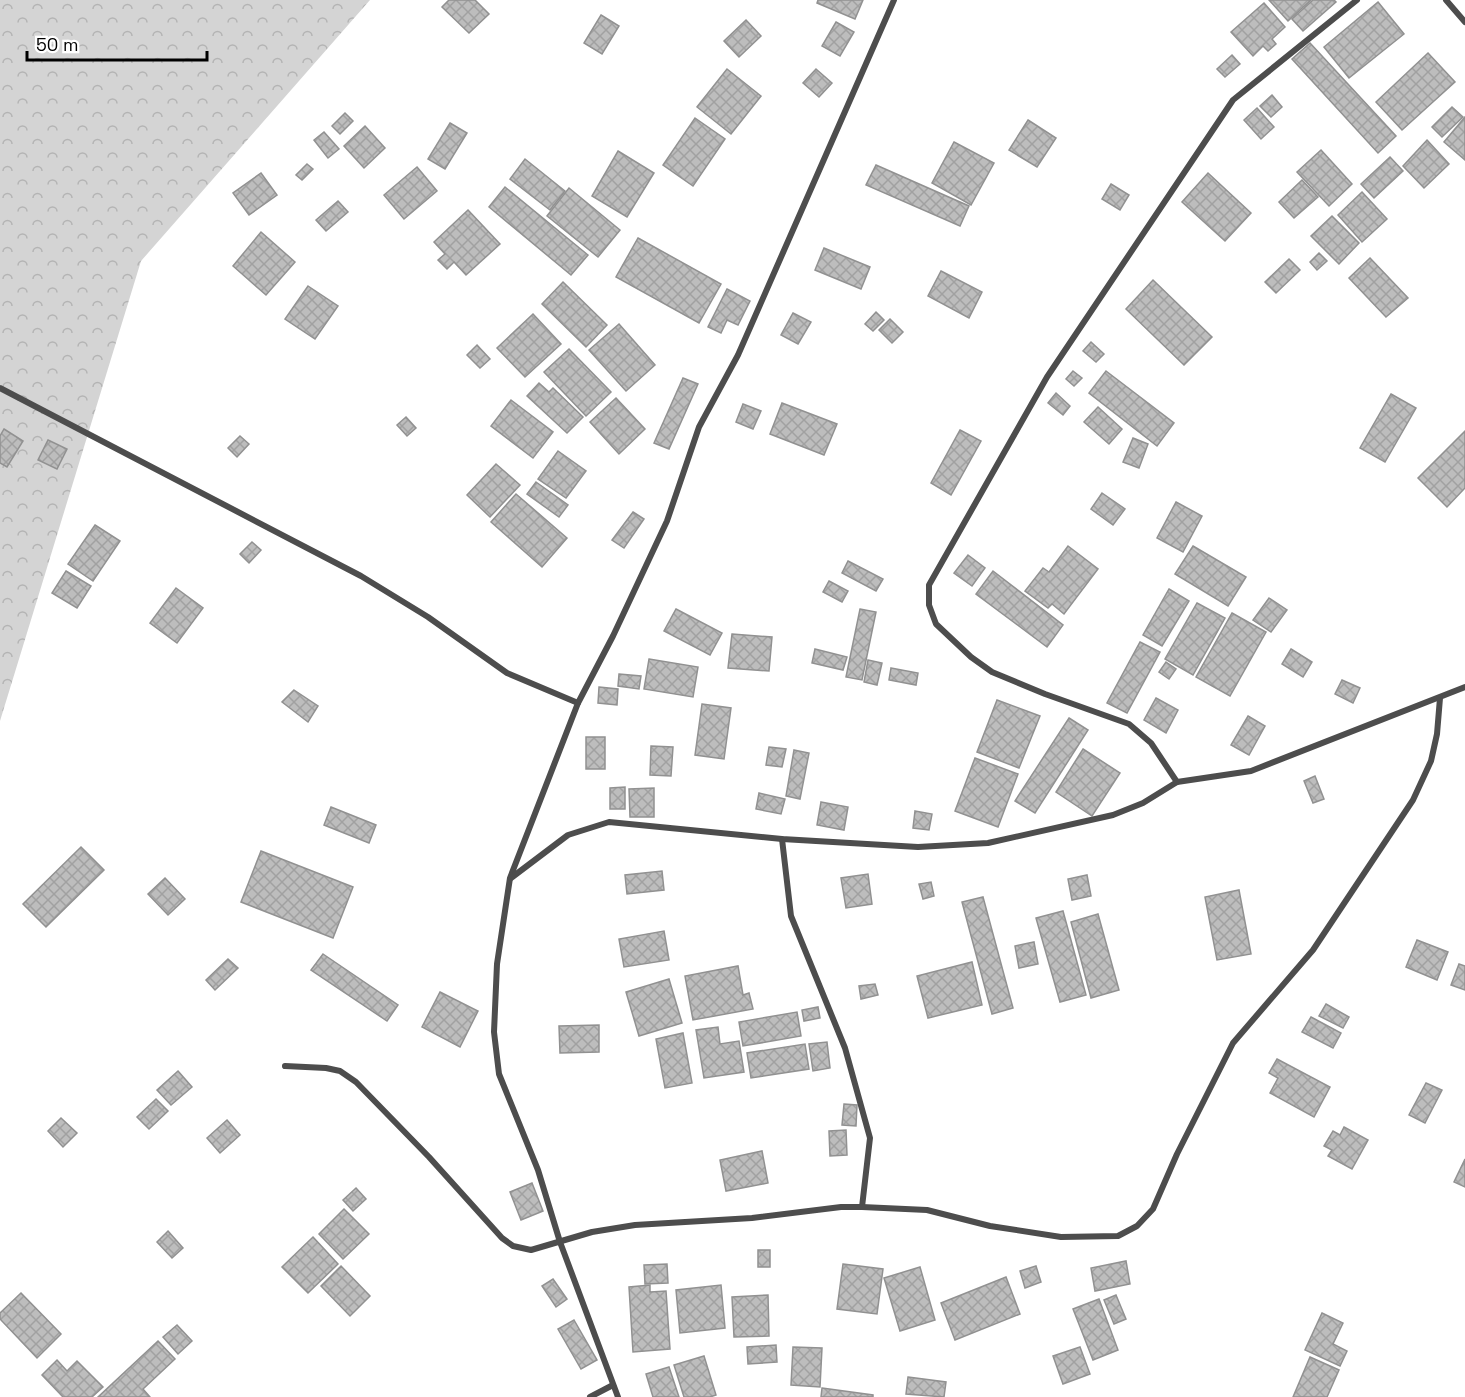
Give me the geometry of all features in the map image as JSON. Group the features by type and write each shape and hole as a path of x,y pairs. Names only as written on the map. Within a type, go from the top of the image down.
{"street":[{"path":"618,1397 560,1242 538,1170 499,1074 494,1032 497,964 510,878 578,703 613,636 667,521 699,427 738,355 894,0"},
{"path":"1177,782 1151,743 1129,724 992,672 971,657 936,624 929,605 929,585 1047,377 1233,100 1357,0"},
{"path":"1446,0 1465,22"},
{"path":"0,388 361,576 428,617 507,673 578,703"},
{"path":"510,878 568,835 609,822 782,839 918,847 988,843 1113,815 1143,803 1177,782 1251,771 1465,687"},
{"path":"285,1066 340,1071 356,1082 429,1157 502,1238 513,1246 531,1250 592,1232 635,1226 752,1218 841,1207 927,1210 990,1226 1061,1237 1118,1236 1137,1226 1153,1209 1177,1154 1233,1043 1313,950 1413,800 1431,761 1437,734 1440,698"},
{"path":"782,839 791,916 845,1048 870,1138 862,1207"},
{"path":"590,1397 613,1385"}],"green space":[{"path":"0,0 370,0 141,261 0,721"}],"building":[{"path":"449,0 475,0 489,14 469,33 442,7"},
{"path":"818,0 863,0 855,19 817,3"},
{"path":"1269,0 1311,0 1288,21"},
{"path":"1313,0 1334,0 1336,2 1303,31 1292,19"},
{"path":"1378,2 1404,34 1349,78 1324,47"},
{"path":"1264,3 1285,27 1272,39 1276,44 1268,51 1263,46 1253,56 1231,32"},
{"path":"601,15 619,26 602,54 584,43"},
{"path":"746,20 761,36 739,57 724,41"},
{"path":"836,22 854,32 840,56 822,46"},
{"path":"1310,43 1396,136 1378,153 1292,59"},
{"path":"1428,53 1455,82 1402,130 1376,102"},
{"path":"1232,55 1240,64 1225,77 1217,69"},
{"path":"727,69 761,96 731,134 697,107"},
{"path":"816,69 832,83 819,97 803,83"},
{"path":"1272,95 1282,107 1271,117 1260,106"},
{"path":"1452,107 1463,117 1442,137 1432,127"},
{"path":"1257,108 1274,127 1261,139 1244,120"},
{"path":"345,113 353,121 340,134 332,126"},
{"path":"1465,117 1465,160 1444,142"},
{"path":"695,118 725,139 693,186 663,165"},
{"path":"1028,120 1056,138 1037,167 1009,150"},
{"path":"450,123 467,133 445,169 428,159"},
{"path":"365,126 385,148 364,168 344,146"},
{"path":"324,132 339,149 328,158 314,140"},
{"path":"1427,140 1449,164 1424,188 1403,166"},
{"path":"954,142 994,163 971,205 932,183"},
{"path":"1321,150 1352,184 1329,206 1297,172"},
{"path":"618,151 654,173 627,217 592,196"},
{"path":"1390,157 1403,171 1374,198 1361,184"},
{"path":"525,159 565,191 550,210 510,179"},
{"path":"307,164 313,169 302,180 296,175"},
{"path":"876,165 969,206 960,226 866,185"},
{"path":"417,167 437,191 404,219 384,195"},
{"path":"261,173 277,195 249,215 233,193"},
{"path":"1208,173 1251,213 1225,241 1182,202"},
{"path":"1302,180 1318,197 1294,218 1279,202"},
{"path":"1111,184 1129,195 1120,210 1102,199"},
{"path":"505,187 588,255 571,275 489,207"},
{"path":"569,188 620,230 598,257 547,216"},
{"path":"1362,192 1387,219 1362,242 1338,215"},
{"path":"338,201 348,212 326,231 316,220"},
{"path":"468,210 500,244 466,275 454,262 447,269 438,260 445,254 434,242"},
{"path":"1332,216 1359,243 1339,264 1311,236"},
{"path":"261,232 295,262 266,295 233,266"},
{"path":"638,238 721,284 699,323 616,277"},
{"path":"824,248 870,267 861,289 815,270"},
{"path":"1319,253 1327,261 1317,270 1310,262"},
{"path":"1370,258 1408,298 1386,317 1349,278"},
{"path":"1289,259 1300,270 1276,293 1265,282"},
{"path":"941,271 982,292 969,318 928,296"},
{"path":"1153,280 1212,337 1184,365 1126,309"},
{"path":"563,282 607,325 586,347 542,304"},
{"path":"308,286 338,306 315,339 285,319"},
{"path":"727,289 750,301 738,325 727,320 721,333 708,327"},
{"path":"876,312 884,320 873,331 865,324"},
{"path":"793,313 811,322 798,344 781,335"},
{"path":"533,314 561,344 525,377 497,348"},
{"path":"890,319 903,332 892,343 879,330"},
{"path":"619,324 655,365 626,391 589,350"},
{"path":"1091,342 1104,354 1096,362 1083,351"},
{"path":"477,345 490,359 480,368 467,355"},
{"path":"569,349 611,392 586,416 544,372"},
{"path":"1073,371 1082,378 1074,386 1066,379"},
{"path":"1106,371 1174,423 1157,446 1089,393"},
{"path":"683,378 698,384 669,449 654,443"},
{"path":"539,383 549,392 553,388 583,417 567,433 527,396"},
{"path":"1056,393 1070,406 1063,415 1048,403"},
{"path":"1391,394 1416,408 1385,462 1360,448"},
{"path":"616,398 645,429 619,454 590,422"},
{"path":"511,400 553,432 533,458 491,426"},
{"path":"782,403 837,424 824,455 770,434"},
{"path":"743,404 761,411 753,429 736,422"},
{"path":"1098,407 1122,429 1109,444 1084,422"},
{"path":"406,417 416,428 407,436 397,425"},
{"path":"4,429 23,441 7,467 0,463 0,436"},
{"path":"960,430 981,441 951,495 931,483"},
{"path":"1465,431 1465,488 1447,507 1418,478"},
{"path":"240,436 249,444 237,457 228,448"},
{"path":"1133,438 1148,444 1139,468 1123,462"},
{"path":"48,440 67,449 57,469 38,460"},
{"path":"558,451 586,471 566,498 538,479"},
{"path":"496,464 520,485 490,517 467,495"},
{"path":"536,482 568,505 559,517 527,494"},
{"path":"1102,493 1125,509 1113,525 1091,509"},
{"path":"516,494 567,538 542,567 491,522"},
{"path":"1176,502 1202,516 1183,552 1157,538"},
{"path":"633,512 644,519 624,548 612,540"},
{"path":"95,525 120,541 93,581 68,564"},
{"path":"252,542 261,550 249,563 240,554"},
{"path":"1068,546 1098,569 1064,614 1052,604 1048,608 1025,591 1043,568 1049,572"},
{"path":"1193,546 1246,577 1228,606 1175,574"},
{"path":"968,555 985,568 972,586 954,573"},
{"path":"848,561 883,579 876,591 842,573"},
{"path":"66,571 91,586 77,608 52,593"},
{"path":"993,571 1063,625 1047,647 976,594"},
{"path":"829,581 848,591 842,602 823,592"},
{"path":"176,588 203,608 177,643 150,623"},
{"path":"1169,589 1189,601 1162,646 1143,635"},
{"path":"1269,598 1287,610 1271,632 1253,620"},
{"path":"1197,603 1225,618 1193,675 1165,659"},
{"path":"676,609 722,633 710,655 664,631"},
{"path":"860,609 876,612 862,680 846,677"},
{"path":"1232,613 1266,632 1230,696 1196,677"},
{"path":"732,634 772,637 769,671 728,668"},
{"path":"1140,642 1160,652 1127,713 1107,703"},
{"path":"815,649 847,657 843,670 812,663"},
{"path":"1291,649 1312,662 1303,677 1282,664"},
{"path":"649,659 698,667 693,697 644,689"},
{"path":"868,660 882,663 877,685 864,682"},
{"path":"1166,662 1176,669 1169,679 1159,672"},
{"path":"891,668 918,673 916,685 889,680"},
{"path":"619,674 641,676 639,689 618,686"},
{"path":"1342,680 1360,688 1353,703 1335,694"},
{"path":"599,687 618,689 617,705 598,703"},
{"path":"294,690 318,706 308,722 282,702"},
{"path":"1156,698 1178,710 1166,733 1144,720"},
{"path":"997,700 1040,716 1019,768 977,752"},
{"path":"702,704 731,708 724,759 695,755"},
{"path":"1248,716 1265,726 1249,755 1231,745"},
{"path":"1069,718 1088,730 1035,813 1015,801"},
{"path":"586,737 605,737 605,769 586,769"},
{"path":"651,746 673,747 671,776 650,775"},
{"path":"769,747 786,749 782,767 766,765"},
{"path":"1083,749 1120,773 1092,816 1056,792"},
{"path":"794,750 809,753 800,799 786,796"},
{"path":"975,758 1018,774 998,827 955,811"},
{"path":"1315,776 1324,799 1313,803 1304,781"},
{"path":"625,787 625,809 610,809 610,788"},
{"path":"654,788 654,817 630,817 629,789"},
{"path":"759,793 785,799 781,814 756,809"},
{"path":"821,802 848,807 844,830 817,825"},
{"path":"331,807 376,825 369,843 324,825"},
{"path":"915,811 932,814 929,830 913,828"},
{"path":"81,847 104,870 46,927 23,904"},
{"path":"261,851 353,887 333,938 241,902"},
{"path":"662,871 664,890 627,894 625,875"},
{"path":"868,874 872,904 846,908 841,878"},
{"path":"1087,875 1091,896 1072,900 1068,879"},
{"path":"165,878 185,899 168,915 148,894"},
{"path":"931,882 934,896 923,899 919,884"},
{"path":"1239,890 1251,954 1217,960 1205,897"},
{"path":"983,897 1013,1008 992,1014 962,902"},
{"path":"1063,911 1086,995 1060,1002 1036,918"},
{"path":"1098,914 1119,990 1091,998 1071,922"},
{"path":"664,931 669,960 624,967 619,939"},
{"path":"1417,940 1448,952 1437,980 1406,967"},
{"path":"1034,942 1038,964 1019,968 1015,946"},
{"path":"323,954 398,1005 387,1021 311,970"},
{"path":"228,959 238,968 215,990 206,980"},
{"path":"972,962 982,1005 928,1018 917,976"},
{"path":"1459,964 1465,966 1465,990 1451,985"},
{"path":"738,966 743,995 749,993 753,1009 693,1020 685,976"},
{"path":"669,979 682,1023 639,1036 626,992"},
{"path":"875,984 878,995 861,999 859,986"},
{"path":"440,992 478,1011 460,1047 422,1027"},
{"path":"1326,1004 1349,1017 1343,1028 1319,1016"},
{"path":"818,1007 820,1018 804,1021 802,1010"},
{"path":"797,1012 801,1036 743,1046 739,1022"},
{"path":"1311,1017 1341,1033 1333,1048 1302,1032"},
{"path":"599,1025 599,1052 560,1053 559,1026"},
{"path":"718,1027 720,1044 739,1041 744,1072 704,1078 696,1030"},
{"path":"683,1033 692,1083 665,1088 656,1039"},
{"path":"827,1042 830,1068 813,1071 809,1044"},
{"path":"805,1044 809,1069 751,1078 747,1053"},
{"path":"1277,1059 1330,1087 1314,1117 1270,1093 1278,1078 1269,1073"},
{"path":"178,1071 192,1087 171,1105 157,1090"},
{"path":"1426,1083 1442,1090 1425,1123 1409,1115"},
{"path":"156,1099 168,1111 149,1129 137,1117"},
{"path":"844,1104 857,1105 856,1126 842,1125"},
{"path":"61,1118 77,1133 63,1147 48,1131"},
{"path":"227,1120 240,1135 220,1153 207,1138"},
{"path":"1344,1127 1368,1140 1352,1169 1328,1156 1332,1150 1324,1146 1333,1131 1340,1135"},
{"path":"846,1130 847,1155 830,1156 829,1131"},
{"path":"762,1151 768,1183 726,1191 720,1160"},
{"path":"1465,1159 1465,1187 1454,1182"},
{"path":"532,1183 543,1211 521,1220 510,1192"},
{"path":"356,1188 366,1199 353,1211 343,1200"},
{"path":"344,1209 369,1234 343,1259 319,1234"},
{"path":"168,1231 183,1248 172,1258 157,1242"},
{"path":"313,1237 338,1264 308,1293 282,1267"},
{"path":"758,1250 770,1250 770,1267 758,1267"},
{"path":"1126,1261 1130,1284 1095,1291 1091,1268"},
{"path":"667,1264 668,1283 645,1284 644,1265"},
{"path":"843,1264 883,1269 877,1314 837,1309"},
{"path":"341,1266 370,1296 350,1316 321,1286"},
{"path":"1036,1266 1041,1282 1025,1288 1020,1271"},
{"path":"920,1267 935,1320 900,1331 884,1278"},
{"path":"1006,1277 1020,1314 955,1340 941,1303"},
{"path":"553,1279 567,1299 556,1307 542,1286"},
{"path":"650,1285 650,1292 666,1291 670,1349 633,1352 629,1287"},
{"path":"721,1285 725,1328 680,1333 676,1290"},
{"path":"21,1293 61,1334 37,1358 0,1319 0,1313"},
{"path":"768,1295 769,1336 734,1337 732,1297"},
{"path":"1116,1295 1126,1319 1114,1324 1104,1300"},
{"path":"1099,1299 1118,1350 1093,1360 1073,1309"},
{"path":"1322,1313 1343,1323 1333,1344 1347,1351 1340,1366 1305,1350"},
{"path":"574,1320 597,1360 581,1369 558,1329"},
{"path":"177,1325 192,1341 178,1354 163,1337"},
{"path":"158,1341 175,1359 143,1389 150,1397 98,1397"},
{"path":"776,1345 777,1362 748,1364 747,1347"},
{"path":"793,1347 822,1348 820,1387 791,1385"},
{"path":"1080,1347 1090,1374 1063,1384 1053,1356"},
{"path":"704,1356 716,1395 684,1397 674,1365"},
{"path":"1310,1357 1339,1370 1327,1397 1293,1397"},
{"path":"57,1360 67,1371 77,1361 103,1387 92,1397 63,1397 42,1375"},
{"path":"669,1367 679,1397 653,1397 646,1374"},
{"path":"908,1377 946,1382 944,1397 906,1394"},
{"path":"822,1388 873,1395 873,1397 821,1397"}]}
